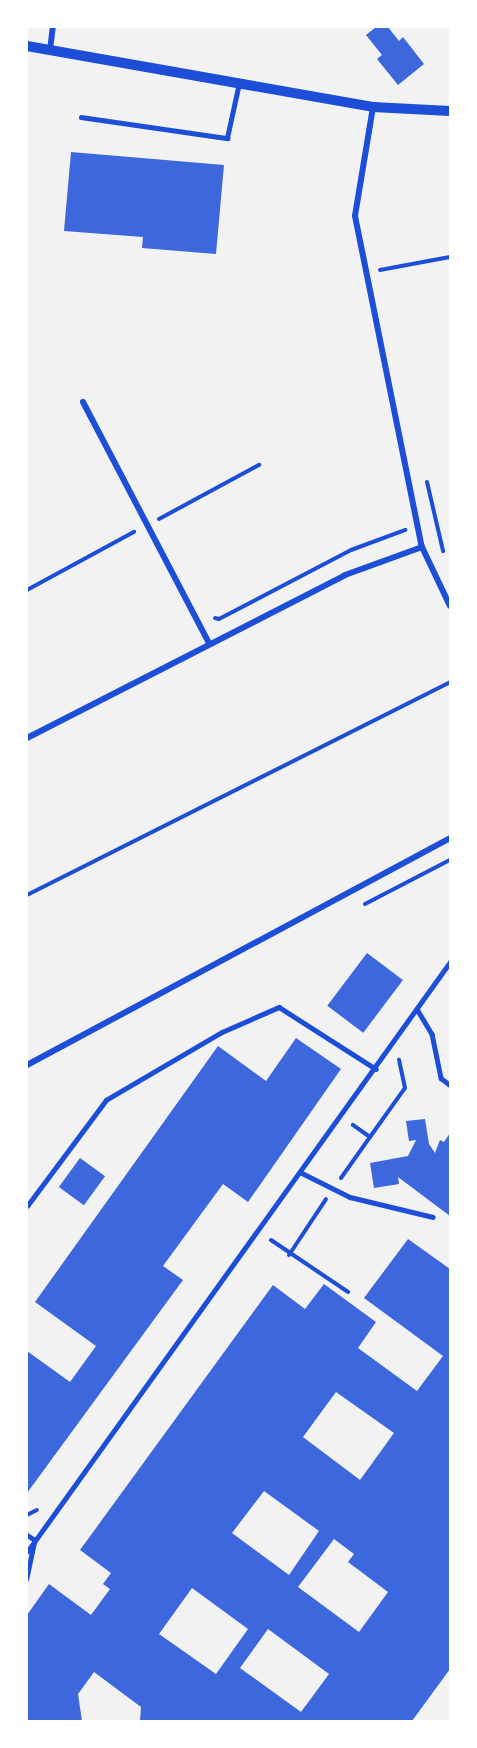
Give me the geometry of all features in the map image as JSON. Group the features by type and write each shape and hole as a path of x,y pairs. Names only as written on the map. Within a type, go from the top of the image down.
{"street":[{"path":"50,50 53,27"},
{"path":"27,46 373,107 450,111"},
{"path":"373,107 355,216 422,547 450,606"},
{"path":"83,402 209,643"},
{"path":"27,738 345,575 422,547"},
{"path":"27,1065 450,838"}],"lane":[{"path":"81,117 228,138 239,82"},
{"path":"27,1552 376,1069 450,962"},
{"path":"27,1206 106,1100 222,1032 279,1007 376,1069"},
{"path":"417,1009 432,1034 441,1078 450,1085"},
{"path":"300,1172 350,1197 433,1217"},
{"path":"27,1534 35,1540"},
{"path":"27,1579 35,1540"}],"path":[{"path":"365,273 450,256"},
{"path":"377,261 382,282"},
{"path":"426,478 445,558"},
{"path":"160,512 168,527"},
{"path":"210,607 219,619 351,550 404,532 406,525"},
{"path":"27,896 450,682"},
{"path":"289,1255 405,1088 399,1060"},
{"path":"353,1125 370,1137"},
{"path":"271,1240 289,1255 348,1292"}],"building":[{"path":"376,27 388,27 399,41 403,37 424,64 398,85 377,59 382,55 366,35"},
{"path":"71,152 224,165 216,254 142,248 143,237 64,231"},
{"path":"367,953 403,980 363,1033 327,1006"},
{"path":"296,1038 341,1069 248,1202 223,1184 163,1266 183,1280 27,1493 27,1351 70,1382 96,1346 35,1302 218,1046 266,1081"},
{"path":"425,1119 429,1144 435,1153 440,1140 444,1142 450,1133 450,1216 398,1177 399,1184 374,1188 370,1163 408,1156 416,1140 409,1141 406,1121"},
{"path":"80,1158 105,1176 84,1205 59,1187"},
{"path":"408,1239 450,1269 450,1669 412,1721 140,1721 141,1707 94,1672 78,1694 82,1721 27,1721 27,1615 49,1584 91,1615 110,1589 103,1584 111,1573 80,1550 273,1285 305,1309 324,1284 376,1322 358,1348 417,1391 443,1356 364,1298","holes":["336,1392 394,1433 360,1480 303,1437","264,1491 319,1531 289,1575 232,1533","334,1539 354,1554 348,1562 388,1592 359,1632 298,1587","192,1588 248,1629 216,1674 159,1634","268,1629 329,1674 301,1712 240,1668"]}]}
